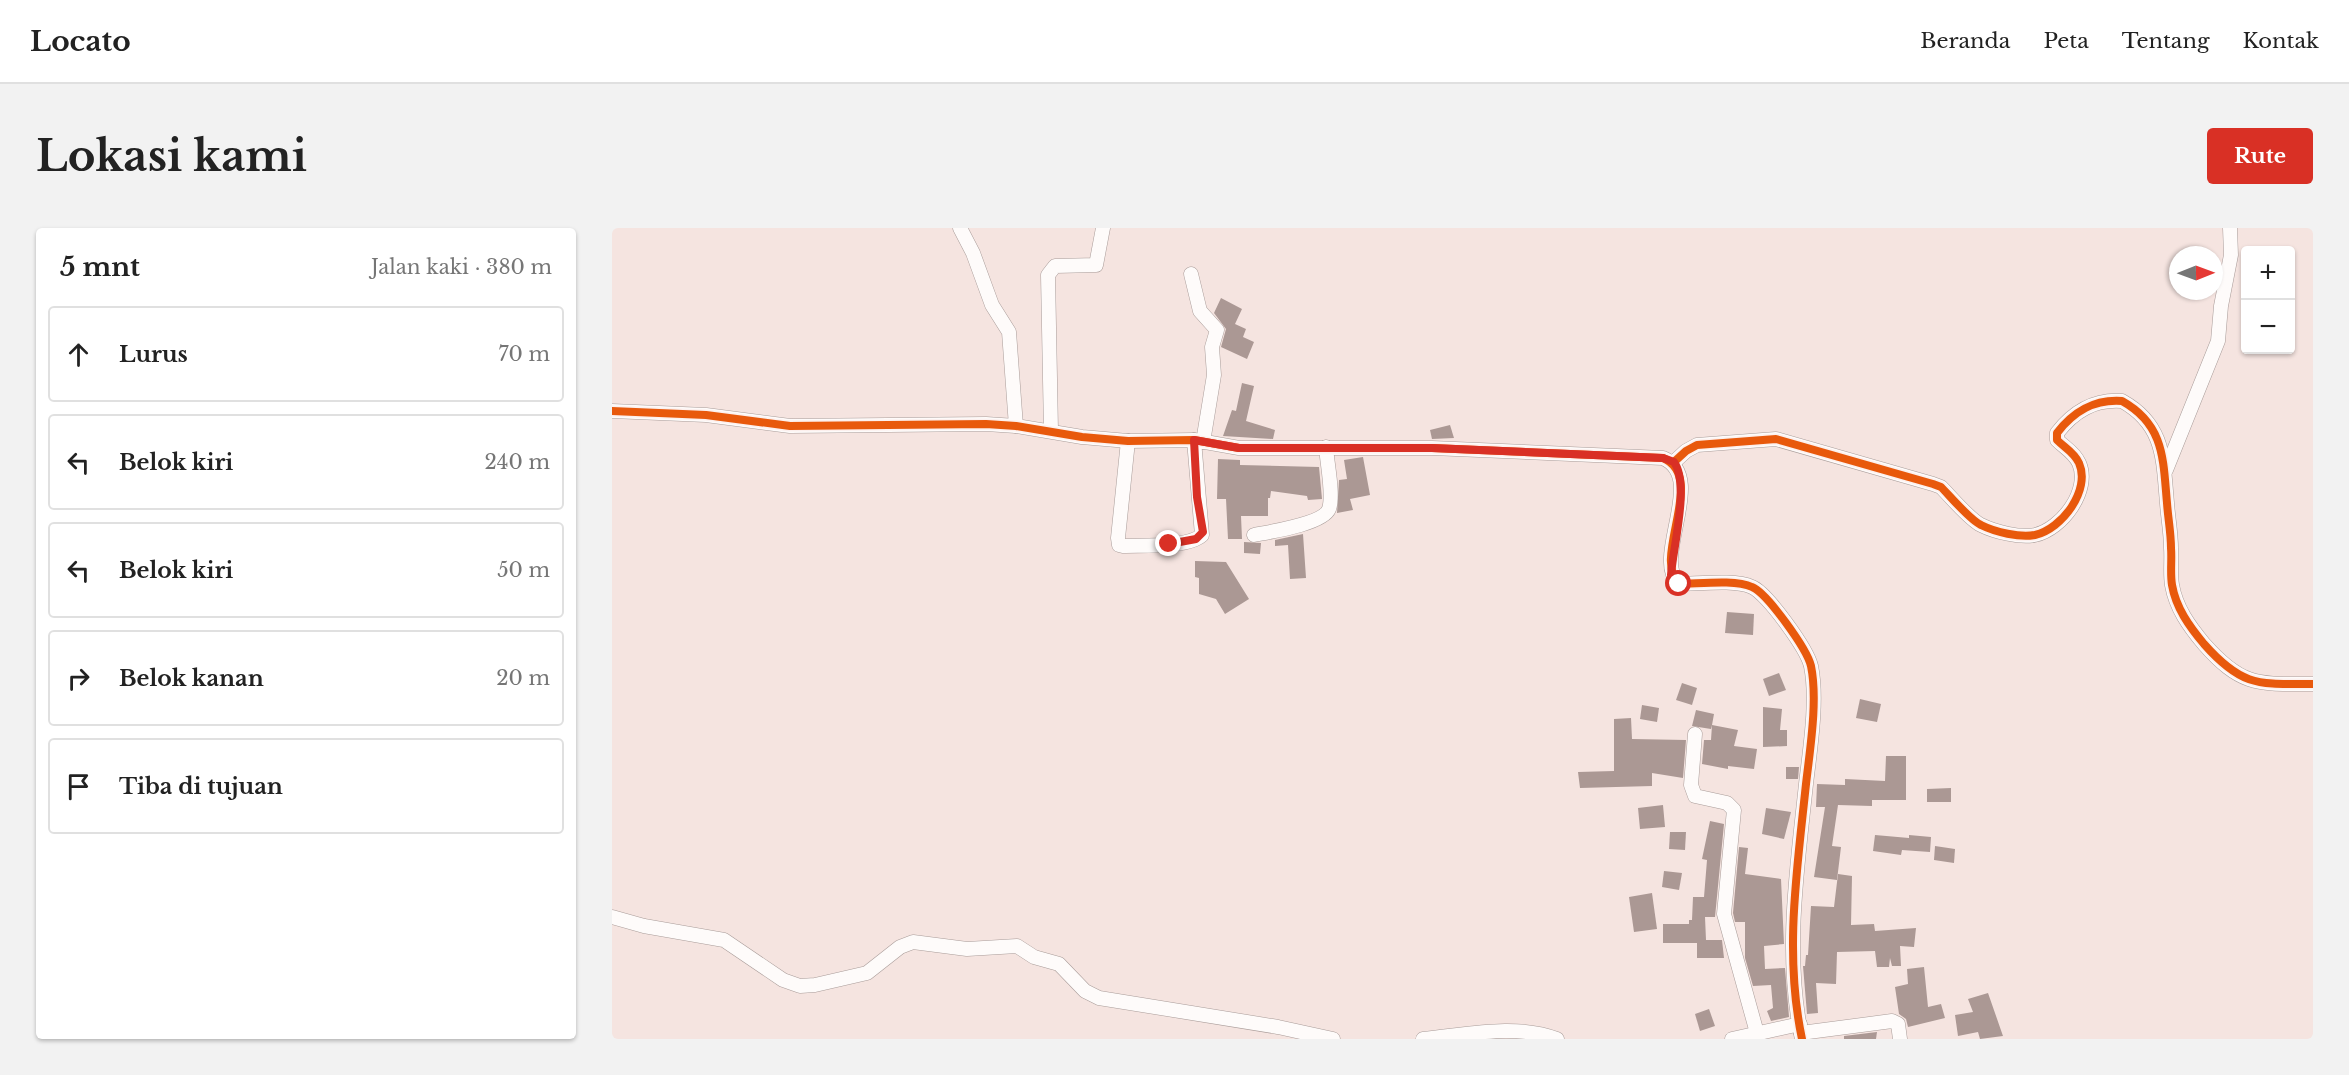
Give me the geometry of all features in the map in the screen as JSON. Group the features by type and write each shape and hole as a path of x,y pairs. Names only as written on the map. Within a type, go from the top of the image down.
{"street":[{"path":"960,228 973,253 992,305 1009,332 1016,426"},
{"path":"1052,431 1048,275 1055,266 1096,265 1103,228"},
{"path":"2166,471 2218,341 2231,255 2230,228"},
{"path":"1128,441 1119,545 1176,543 1196,539 1202,535 1198,441 1214,375 1212,347 1217,330 1200,311 1191,274"},
{"path":"1674,462 1697,445 1776,439 1933,484 1941,487 1980,525 2012,534 2034,535 2048,529 2067,514 2079,492 2082,478 2079,464 2071,451 2057,440 2060,428 2088,405 2122,401 2134,408 2154,431 2161,444 2166,471 2172,584 2178,606 2190,627 2225,667 2246,679 2270,684 2313,684"},
{"path":"612,411 706,415 790,426 898,424 1016,426 1082,437 1128,441 1198,441 1239,448 1432,448 1651,458 1674,462 1678,468 1680,496 1671,575 1679,584 1739,584 1760,591 1771,601 1810,664 1810,750 1791,920 1793,976 1801,1032"},
{"path":"1254,535 1317,519 1326,513 1330,503 1326,447"},
{"path":"1695,734 1691,785 1695,796 1727,803 1734,810 1724,914 1757,1033"},
{"path":"612,917 644,926 724,940 783,980 800,986 815,985 867,973 900,947 913,942 967,949 1017,946 1034,957 1059,964 1085,991 1099,998 1278,1027 1333,1039"},
{"path":"1732,1039 1757,1033 1801,1032 1892,1021 1898,1024 1900,1039"},
{"path":"1423,1039 1509,1031 1539,1034 1557,1039"}],"building":[{"path":"1221,298 1242,309 1235,324 1246,329 1243,337 1254,342 1247,359 1221,347 1226,329 1214,313"},
{"path":"1242,383 1254,386 1246,421 1275,430 1273,439 1223,436 1232,410 1236,411"},
{"path":"1450,425 1454,438 1432,439 1430,430"},
{"path":"1363,457 1370,495 1350,499 1353,510 1337,513 1339,480 1347,479 1344,460"},
{"path":"1218,459 1240,460 1240,465 1319,467 1322,499 1308,500 1307,496 1271,491 1270,498 1268,498 1268,516 1241,516 1242,539 1228,539 1226,499 1217,499"},
{"path":"1303,534 1306,578 1290,579 1288,545 1275,546 1275,540"},
{"path":"1244,542 1261,543 1260,554 1244,553"},
{"path":"1195,561 1226,562 1249,599 1225,614 1216,599 1199,594 1199,578 1195,577"},
{"path":"1727,612 1754,614 1753,635 1725,633"},
{"path":"1779,673 1786,690 1769,696 1763,679"},
{"path":"1682,683 1697,688 1692,705 1676,700"},
{"path":"1860,699 1881,704 1877,722 1856,718"},
{"path":"1642,705 1659,708 1657,722 1640,719"},
{"path":"1763,707 1782,709 1780,730 1787,730 1787,746 1763,747"},
{"path":"1696,710 1714,714 1711,729 1692,726"},
{"path":"1631,718 1632,739 1686,740 1683,778 1652,773 1652,786 1580,788 1578,772 1614,771 1614,719"},
{"path":"1712,725 1738,730 1734,746 1757,749 1754,769 1728,766 1728,769 1702,764 1704,740 1711,740"},
{"path":"1886,756 1906,756 1906,800 1872,800 1872,806 1838,805 1832,846 1841,847 1837,880 1814,877 1825,807 1816,807 1817,784 1845,785 1845,779 1885,781"},
{"path":"1786,767 1799,767 1798,779 1786,779"},
{"path":"1951,788 1951,802 1927,802 1927,789"},
{"path":"1663,805 1665,827 1640,829 1638,808"},
{"path":"1766,808 1791,812 1784,839 1762,834"},
{"path":"1710,821 1724,824 1715,917 1705,917 1706,940 1722,940 1724,958 1697,958 1697,943 1663,943 1663,924 1689,924 1689,920 1692,920 1693,897 1704,897 1707,860 1702,859"},
{"path":"1670,832 1686,832 1685,850 1669,849"},
{"path":"1875,835 1931,837 1930,852 1902,850 1901,855 1873,851"},
{"path":"1935,846 1955,849 1954,863 1934,860"},
{"path":"1739,847 1748,848 1745,874 1781,879 1784,944 1764,946 1765,969 1785,968 1789,1017 1771,1021 1767,1011 1773,1008 1771,985 1753,986 1745,958 1745,922 1735,922 1733,913"},
{"path":"1664,871 1682,873 1679,890 1662,887"},
{"path":"1838,874 1852,876 1851,925 1874,924 1875,931 1916,928 1914,947 1900,946 1901,966 1892,966 1890,958 1889,967 1877,967 1875,951 1837,952 1836,984 1816,983 1818,1013 1807,1014 1803,966 1805,966 1806,955 1808,955 1811,906 1834,907"},
{"path":"1652,893 1657,929 1634,932 1629,897"},
{"path":"1924,967 1928,1007 1941,1004 1945,1018 1908,1027 1906,1019 1899,1014 1895,987 1908,984 1907,969"},
{"path":"1988,993 2003,1036 1980,1039 1978,1032 1958,1036 1955,1015 1973,1012 1968,999"},
{"path":"1709,1009 1715,1026 1700,1031 1695,1014"},
{"path":"1877,1032 1876,1039 1844,1039 1844,1036"}],"cycle path":[{"path":"1674,462 1697,445 1776,439 1933,484 1941,487 1981,525 2008,534 2035,535 2055,525 2064,517 2072,507 2081,485 2082,474 2079,463 2072,453 2057,440 2057,433 2070,418 2085,408 2102,402 2122,401 2147,421 2159,445 2171,537 2172,585 2180,609 2188,623 2217,658 2241,676 2264,683 2313,684"},
{"path":"612,411 706,415 790,426 986,424 1016,426 1082,437 1128,441 1194,440 1239,448 1432,448 1663,458 1675,468 1681,482 1671,556 1672,572 1679,584 1736,583 1759,591 1786,622 1811,666 1814,694 1813,725 1796,880 1793,944 1797,1007 1802,1039"}],"route":[{"path":"1169,544 1196,539 1203,532 1197,497 1194,440 1239,448 1432,448 1663,458 1674,462 1680,476 1680,496 1671,575 1679,584"}]}
